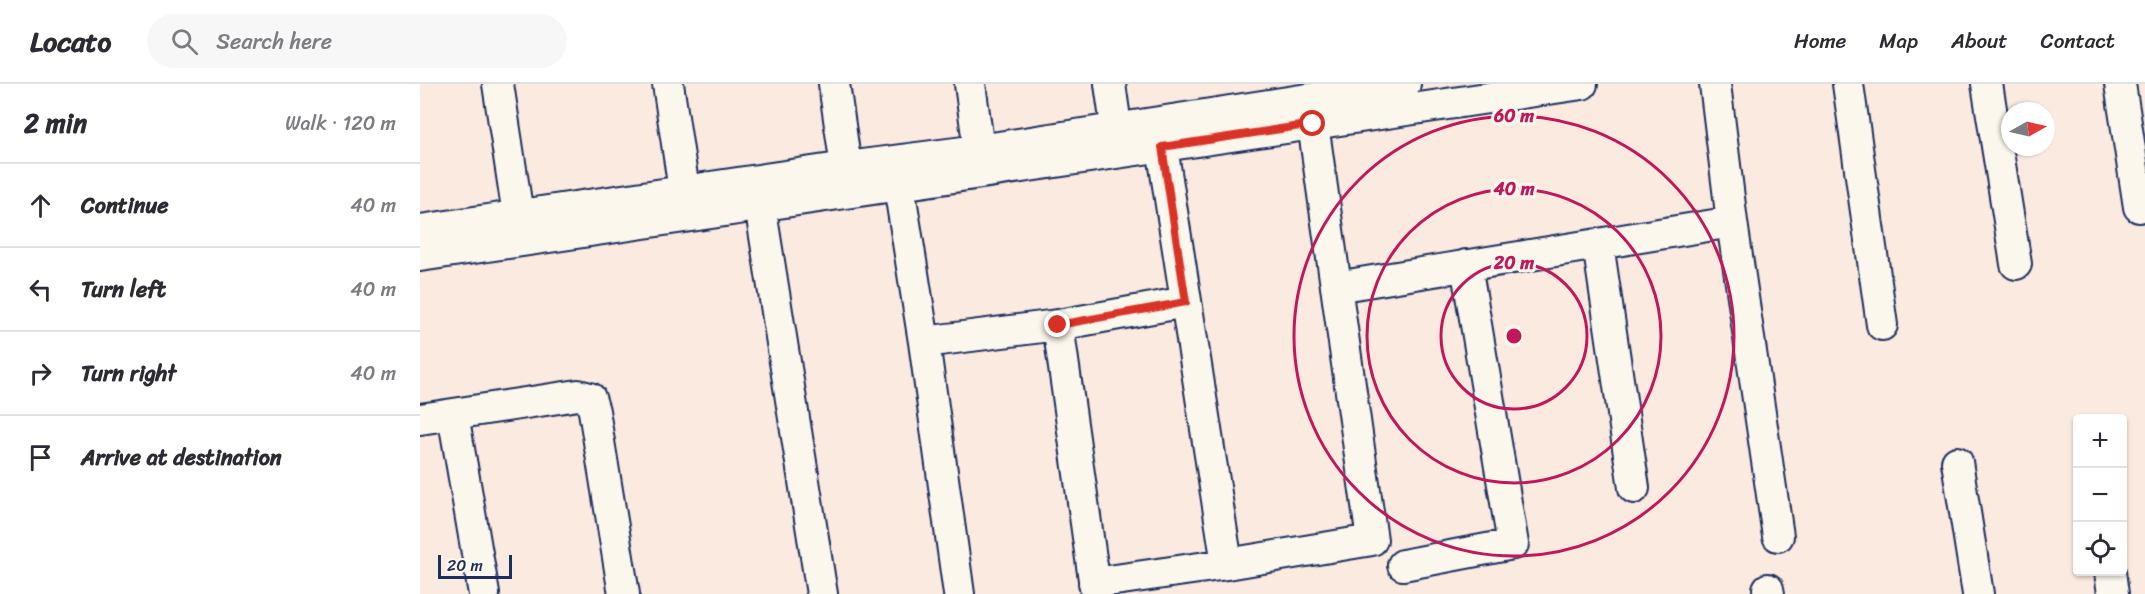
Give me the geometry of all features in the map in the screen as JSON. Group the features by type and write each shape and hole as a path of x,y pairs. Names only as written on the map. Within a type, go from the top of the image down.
{"street":[{"path":"498,84 518,215"},
{"path":"668,84 686,203"},
{"path":"834,84 846,166"},
{"path":"970,84 979,150"},
{"path":"1110,84 1118,140"},
{"path":"420,230 518,215 686,203 760,205 899,186 1118,140 1405,84"},
{"path":"420,256 686,203 846,166 979,150 1118,140 1162,147 1582,84"},
{"path":"1714,84 1778,536"},
{"path":"1848,84 1882,325"},
{"path":"1987,84 2016,264"},
{"path":"2120,84 2139,207"},
{"path":"1058,325 1095,588 1372,540 1313,124"},
{"path":"1162,147 1227,564"},
{"path":"899,186 924,342 959,594"},
{"path":"760,205 822,594"},
{"path":"1336,287 1732,222"},
{"path":"1598,244 1634,488"},
{"path":"1403,565 1513,544 1466,266"},
{"path":"924,342 1058,325 1186,302"},
{"path":"420,419 579,395 590,398 624,594"},
{"path":"453,414 484,594"},
{"path":"1957,462 1978,594"},
{"path":"2111,576 2113,594"}],"route":[{"path":"1058,325 1186,302 1162,147 1313,124"}]}
